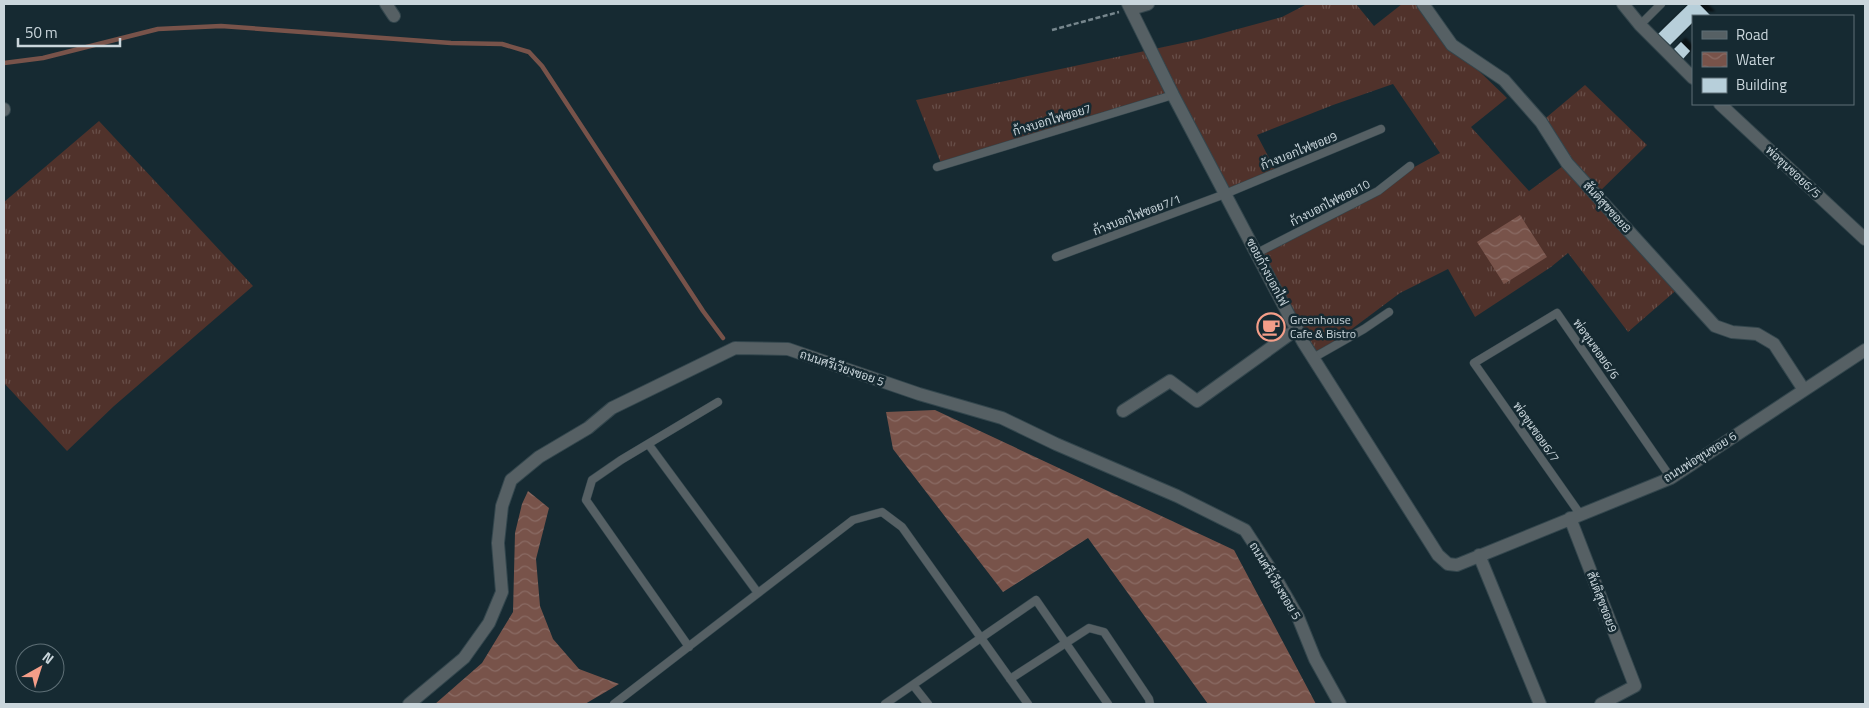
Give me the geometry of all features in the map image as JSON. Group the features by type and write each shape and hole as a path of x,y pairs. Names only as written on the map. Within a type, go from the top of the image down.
{"street":[{"path":"386,4 394,16"},
{"path":"1129,6 1148,4"},
{"name":"สันติสุขซอย8","path":"1422,4 1452,46 1504,80 1541,122 1567,163 1715,326 1732,332 1757,334 1774,344 1804,390"},
{"path":"1623,4 1692,77"},
{"name":"ซอยก้างบอกไฟ","path":"1129,6 1173,95 1313,358 1438,555 1448,564 1457,565 1465,561"},
{"name":"พ่อขุนซอย6/5","path":"1721,105 1865,239"},
{"path":"1123,410 1170,381 1197,400 1296,329"},
{"name":"ถนนศรีเวียงซอย 5","path":"409,704 464,658 490,623 502,592 498,543 502,506 511,480 539,457 588,428 612,408 735,348 788,349 919,394 1002,418 1056,444 1177,496 1245,530 1272,570 1298,617 1315,659 1340,704"},
{"name":"ถนนพ่อขุนซอย 6","path":"1465,561 1671,478 1865,350"},
{"name":"สันติสุขซอย9","path":"1575,516 1635,686 1601,704"},
{"path":"1480,555 1540,704"}],"lane":[{"path":"1640,24 1661,4"},
{"name":"ก้างบอกไฟซอย7","path":"937,167 1173,95"},
{"name":"ก้างบอกไฟซอย9","path":"1225,194 1381,130"},
{"name":"ก้างบอกไฟซอย10","path":"1257,253 1378,191 1410,166"},
{"name":"ก้างบอกไฟซอย7/1","path":"1056,257 1225,194"},
{"path":"1313,358 1364,329 1389,312"},
{"name":"พ่อขุนซอย6/6","path":"1474,363 1557,313 1671,478"},
{"name":"พ่อขุนซอย6/7","path":"1474,363 1575,516"},
{"path":"689,647 586,500 592,480 621,460 718,402"},
{"path":"649,445 758,593"},
{"path":"616,704 853,520 882,512 902,527 1028,704"},
{"path":"885,704 1036,600 1108,704"},
{"path":"1010,679 1064,642 1089,628 1104,632 1149,699 1150,704"},
{"path":"913,685 928,704"}],"path":[{"path":"1052,30 1129,6"}],"green space":[{"path":"1307,4 1356,4 1374,26 1402,4 1423,4 1452,45 1507,98 1471,127 1529,191 1567,163 1541,122 1585,85 1647,145 1596,195 1680,287 1628,332 1568,253 1551,267 1475,317 1448,269 1400,293 1313,358 1257,253 1440,153 1393,84 1257,135 1277,173 1225,194 1173,95 942,166 916,100 1201,39 1282,17"},
{"path":"99,121 253,286 114,406 67,451 4,383 4,202"}],"water":[{"path":"1520,215 1547,257 1504,284 1477,242"},
{"path":"935,410 1234,550 1316,704 1208,704 1088,538 1003,592 893,449 886,412"},
{"path":"528,491 549,508 536,559 540,606 553,639 579,669 619,684 585,704 435,704 482,663 513,612 515,533 522,504"}],"building":[{"path":"1689,4 1699,4 1710,15 1692,15 1692,23 1670,45 1658,34"},
{"path":"1681,42 1690,51 1683,59 1674,49"}],"waterway":[{"path":"4,63 43,58 158,29 221,26 451,43 502,44 529,52 542,66 703,311 723,338"}],"place":[{"name":"Greenhouse Cafe & Bistro","path":"1271,327"}]}
